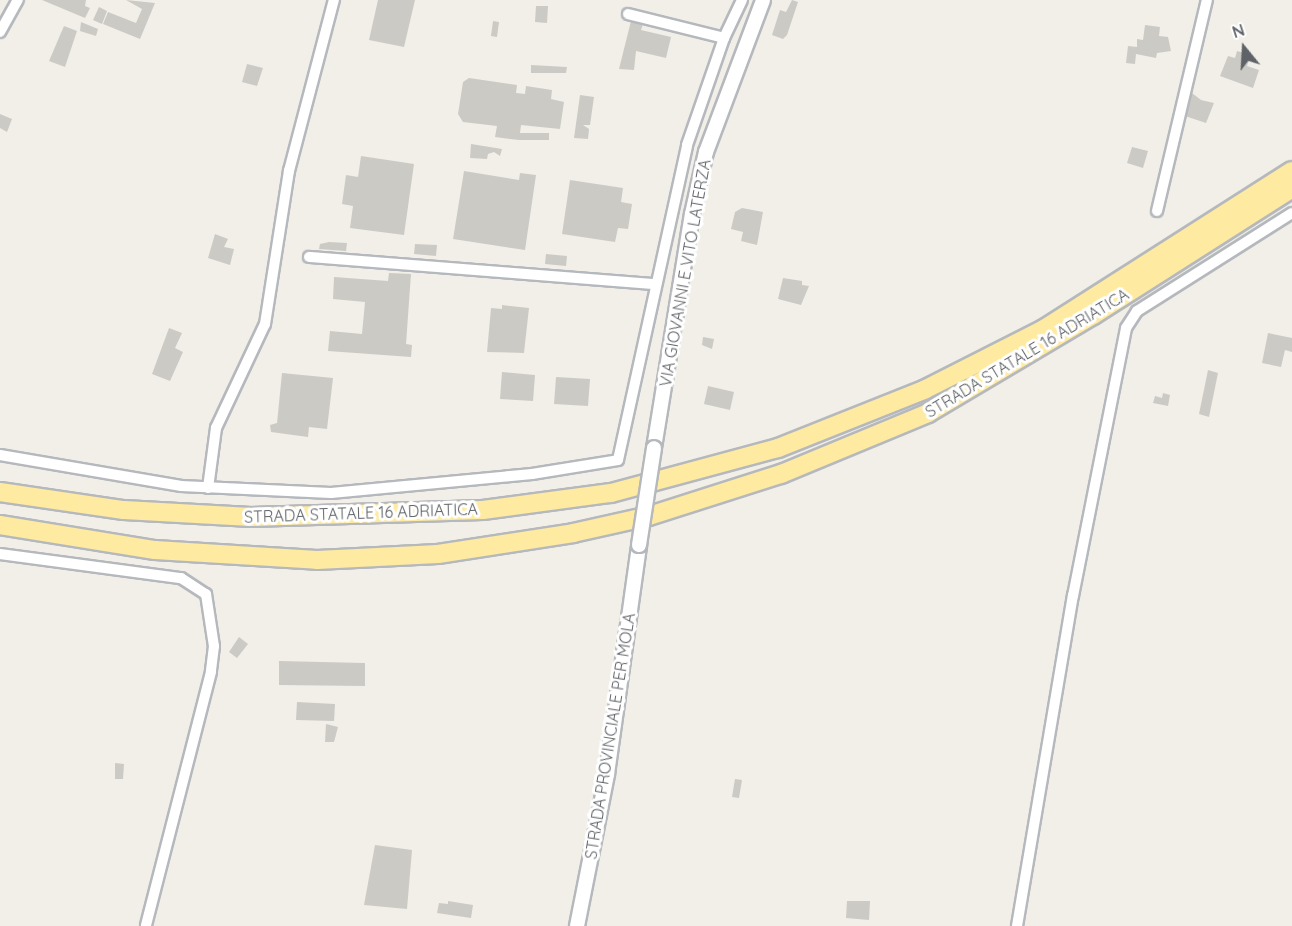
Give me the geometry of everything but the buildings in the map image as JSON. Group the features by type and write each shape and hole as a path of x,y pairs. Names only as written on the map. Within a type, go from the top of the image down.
{"highway":[{"name":"STRADA STATALE 16 ADRIATICA","path":"0,492 124,510 251,518 483,510 611,493 778,448 924,390 1044,329 1292,171"},
{"name":"STRADA STATALE 16 ADRIATICA","path":"0,525 155,550 250,559 317,560 438,554 527,541 649,516 780,474 928,413 1093,315 1292,188"}],"street":[{"path":"0,32 18,0"},
{"path":"208,488 216,428 264,324 289,171 334,0"},
{"path":"0,455 97,474 208,488 331,493 404,489 618,460 654,284 687,145 724,38 742,0"},
{"name":"VIA GIOVANNI E VITO LATERZA","path":"639,545 692,214 706,152 763,0"},
{"path":"1157,211 1207,0"},
{"path":"628,14 724,38"},
{"path":"1017,926 1073,596 1129,319 1292,213"},
{"path":"309,257 654,284"},
{"name":"STRADA PROVINCIALE PER MOLA","path":"577,926 607,774 639,545"},
{"path":"0,554 181,578 206,594 214,646 211,672 146,926"}]}
